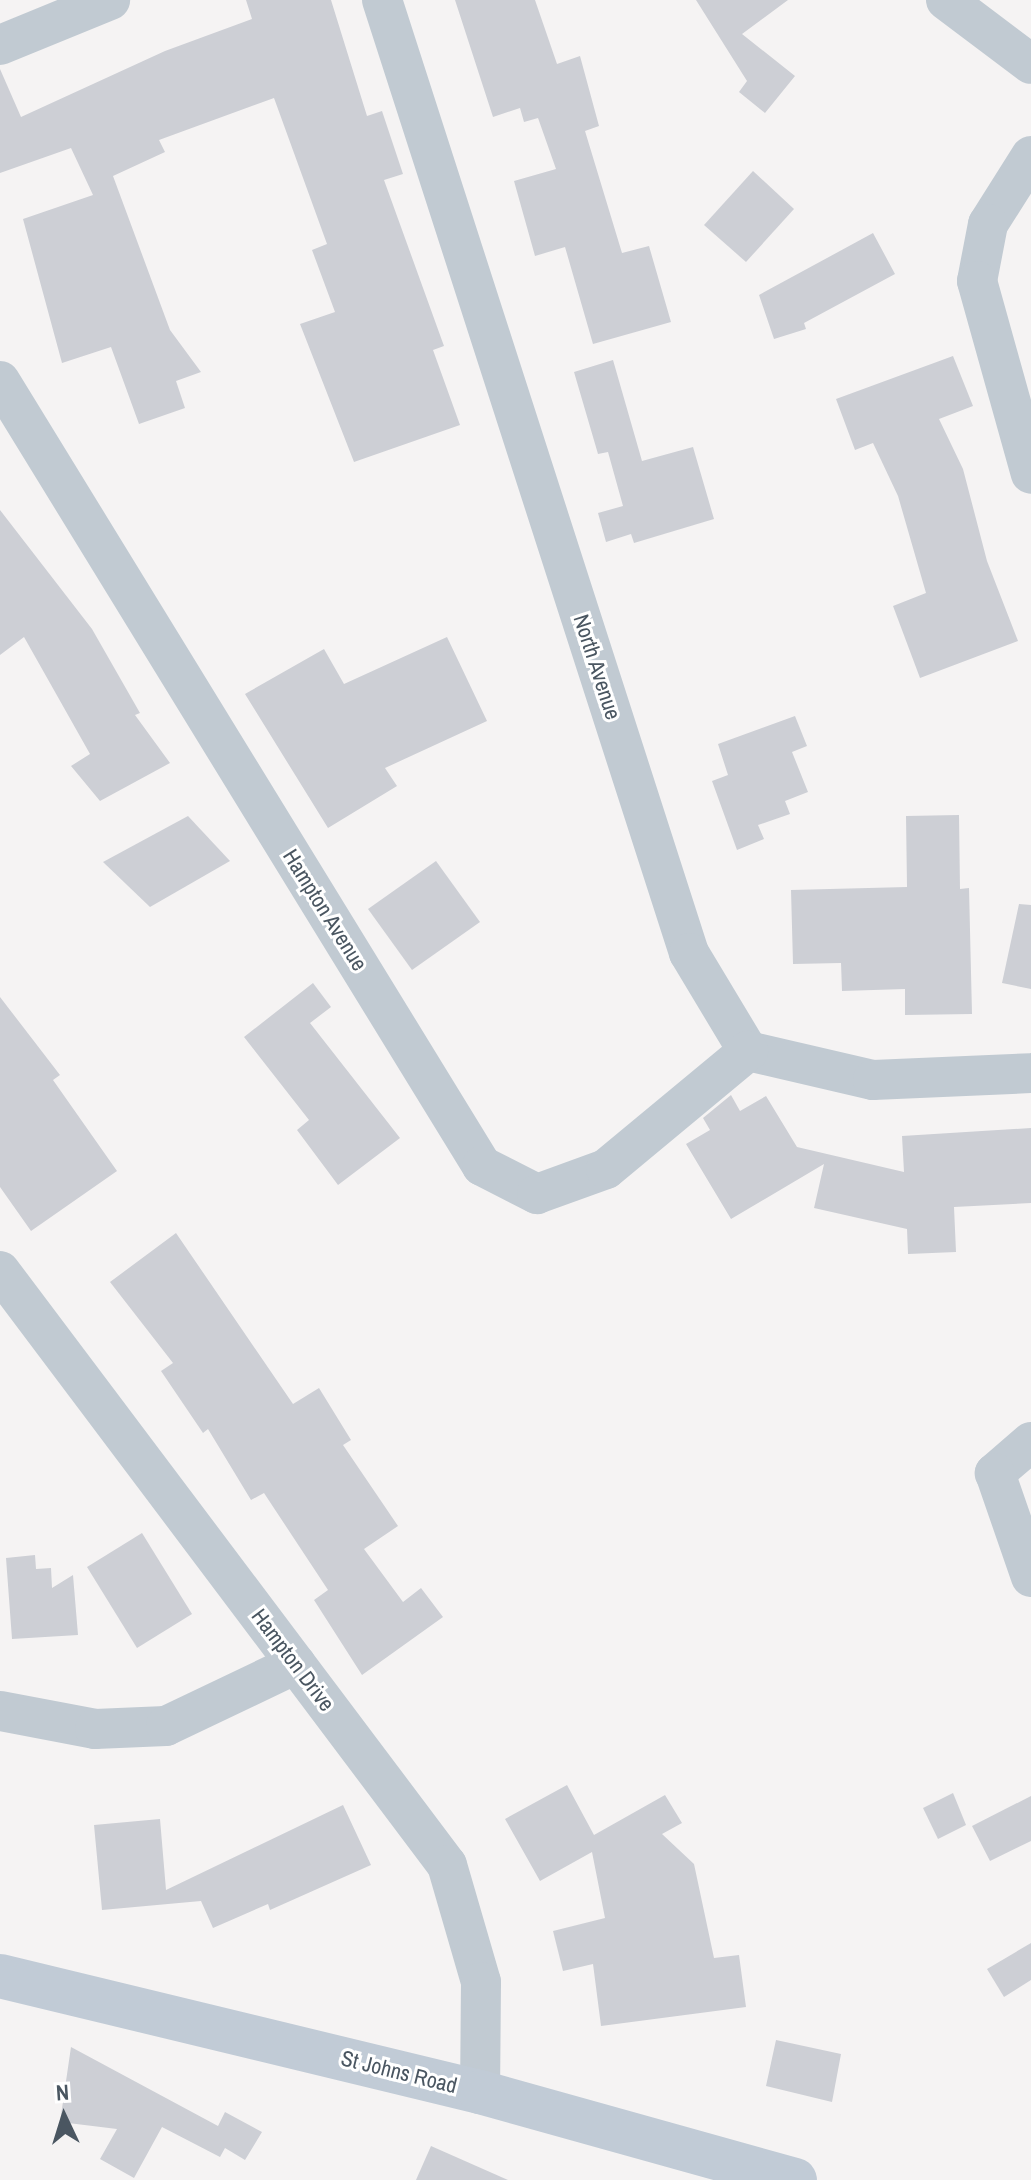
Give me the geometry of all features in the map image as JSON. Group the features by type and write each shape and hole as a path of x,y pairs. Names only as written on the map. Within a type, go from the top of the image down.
{"street":[{"path":"0,45 110,0"},
{"name":"North Avenue","path":"382,0 689,953 748,1051"},
{"path":"946,0 1031,64"},
{"path":"1031,156 988,224 977,281 1031,474"},
{"name":"Hampton Avenue","path":"0,381 482,1166 537,1194 606,1169 748,1051"},
{"path":"748,1051 873,1080 1031,1073"},
{"name":"Hampton Drive","path":"0,1271 447,1865 481,1982 480,2092"},
{"path":"1031,1442 995,1473 1031,1577"},
{"path":"0,1711 95,1729 166,1726 296,1664"},
{"name":"St Johns Road","path":"0,1976 480,2092 795,2180"}],"building":[{"path":"246,0 331,0 367,116 382,111 403,174 384,180 444,346 433,350 460,425 354,462 300,324 335,312 312,250 327,244 274,98 159,140 165,152 113,176 170,330 201,372 176,381 185,408 139,424 111,347 62,363 23,219 93,195 71,148 0,173 0,69 21,117 165,51 252,19"},
{"path":"455,0 535,0 557,64 580,56 599,126 585,131 622,253 649,246 671,322 593,344 565,247 535,256 514,181 556,169 538,118 524,122 520,108 493,117"},
{"path":"696,0 788,0 742,34 795,76 765,113 739,92 747,81"},
{"path":"753,171 794,209 746,262 704,225"},
{"path":"873,233 895,274 804,323 806,329 774,339 759,295"},
{"path":"953,356 973,406 939,419 963,469 987,561 1018,641 920,678 893,606 926,593 898,496 873,443 855,450 836,399"},
{"path":"613,360 642,461 693,447 714,519 634,543 631,534 606,542 598,513 623,506 608,452 598,454 574,372"},
{"path":"0,510 92,629 140,713 135,715 170,763 100,801 71,766 90,754 24,637 0,655"},
{"path":"447,637 487,721 385,768 397,786 328,828 245,694 324,649 344,684"},
{"path":"795,716 807,746 792,752 808,792 785,801 790,814 758,825 764,839 737,850 712,781 728,775 718,744"},
{"path":"959,815 960,889 969,888 972,1014 905,1015 905,989 842,991 841,963 793,964 791,890 907,887 906,816"},
{"path":"188,816 230,861 150,907 103,862"},
{"path":"436,861 480,922 412,970 368,909"},
{"path":"1019,904 1031,905 1031,989 1002,983"},
{"path":"313,983 331,1007 310,1023 400,1138 338,1185 297,1130 309,1120 244,1037"},
{"path":"0,997 60,1075 53,1080 117,1171 31,1231 0,1187"},
{"path":"731,1095 740,1111 766,1096 797,1147 904,1172 902,1136 1031,1128 1031,1203 954,1207 956,1252 908,1254 907,1229 814,1208 824,1164 731,1219 686,1144 710,1130 703,1118"},
{"path":"176,1233 293,1404 319,1388 351,1440 343,1445 398,1526 364,1549 403,1602 421,1588 443,1617 362,1675 314,1600 328,1590 264,1493 251,1500 208,1429 203,1433 161,1371 173,1363 110,1282"},
{"path":"142,1533 192,1614 137,1648 87,1567"},
{"path":"35,1555 36,1569 51,1568 52,1588 73,1575 78,1635 12,1639 6,1558"},
{"path":"567,1785 594,1835 665,1795 682,1823 662,1834 694,1864 714,1958 739,1955 746,2007 601,2026 593,1964 563,1971 553,1931 605,1918 592,1852 540,1881 505,1819"},
{"path":"953,1793 966,1825 938,1839 923,1808"},
{"path":"1031,1796 1031,1841 990,1861 972,1826"},
{"path":"343,1805 371,1865 270,1910 268,1904 213,1928 201,1901 102,1910 94,1825 160,1819 166,1890"},
{"path":"1031,1943 1031,1980 1004,1997 987,1969"},
{"path":"776,2040 841,2054 832,2102 766,2086"},
{"path":"71,2047 218,2126 225,2112 262,2132 245,2160 225,2148 220,2157 162,2127 134,2178 100,2159 117,2129 60,2122"},
{"path":"431,2146 508,2180 416,2180"}]}
